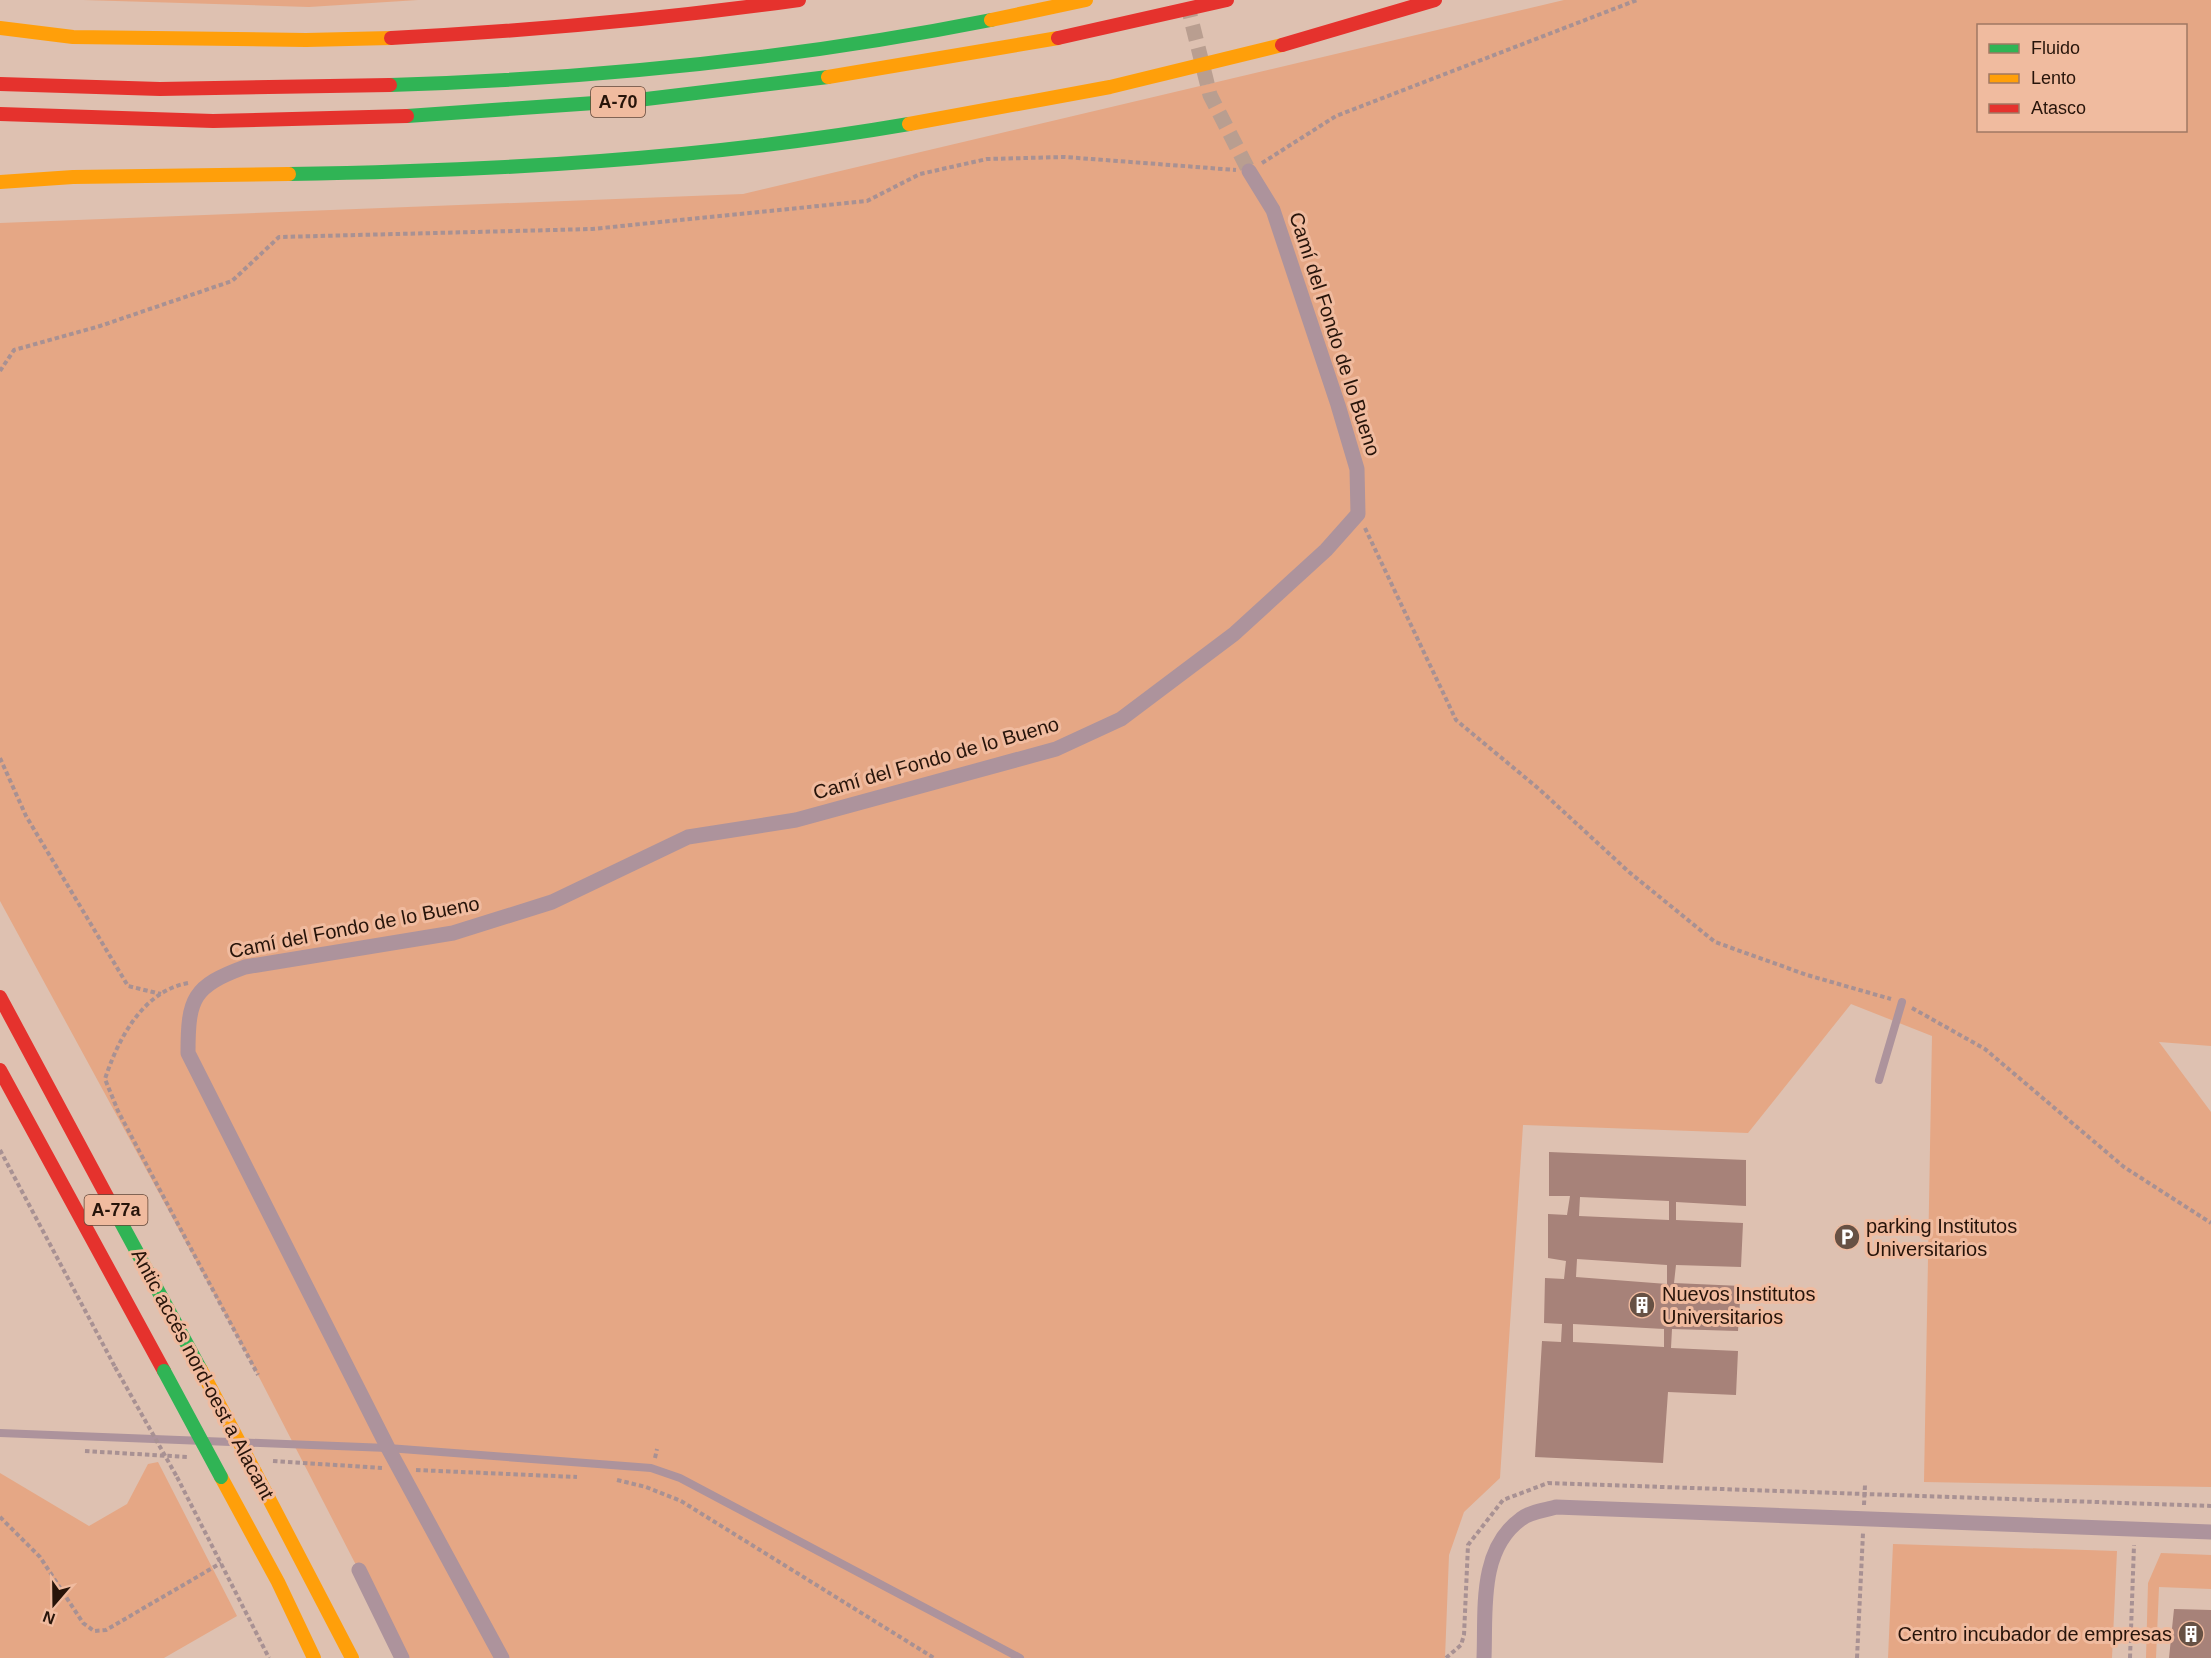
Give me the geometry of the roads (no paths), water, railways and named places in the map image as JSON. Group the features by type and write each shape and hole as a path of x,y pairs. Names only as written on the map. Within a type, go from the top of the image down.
{"main road":[{"path":"2,28 73,37 306,40 386,38 486,33 671,17 799,0"},
{"name":"A-70","path":"0,84 264,89 546,78 748,58 982,21 1086,0"},
{"name":"A-70","path":"0,114 236,121 414,115 659,98 798,81 966,55 1144,20 1227,0"},
{"path":"0,182 71,177 401,173 553,165 787,142 966,114 1161,76 1300,41 1435,0"},
{"path":"0,170 71,177"},
{"name":"Antic accés nord-oest a Alacant","path":"0,997 201,1370 352,1658"},
{"name":"Antic accés nord-oest a Alacant","path":"0,1070 278,1582 314,1658"}],"street":[{"name":"Camí del Fondo de lo Bueno","path":"388,1448 188,1053 188,1027 193,1002 202,989 215,978 245,967 453,933 552,902 688,837 796,820 1056,749 1121,719 1234,634 1326,550 1358,514 1357,469 1334,394 1273,210 1249,171"},
{"path":"388,1448 502,1658"},
{"path":"1473,1658 1484,1651 1489,1569 1494,1553 1506,1533 1522,1517 1556,1507 2211,1532"},
{"path":"359,1570 402,1658"}],"lane":[{"path":"1879,1080 1902,1002"},
{"path":"0,1433 388,1448 651,1468 680,1478 1020,1658"}],"tunnel":[{"path":"1187,3 1210,95 1249,171"}],"place":[{"name":"parking Institutos Universitarios","path":"1847,1237"},
{"name":"Nuevos Institutos Universitarios","path":"1642,1305"},
{"name":"Centro incubador de empresas","path":"2191,1634"}]}
